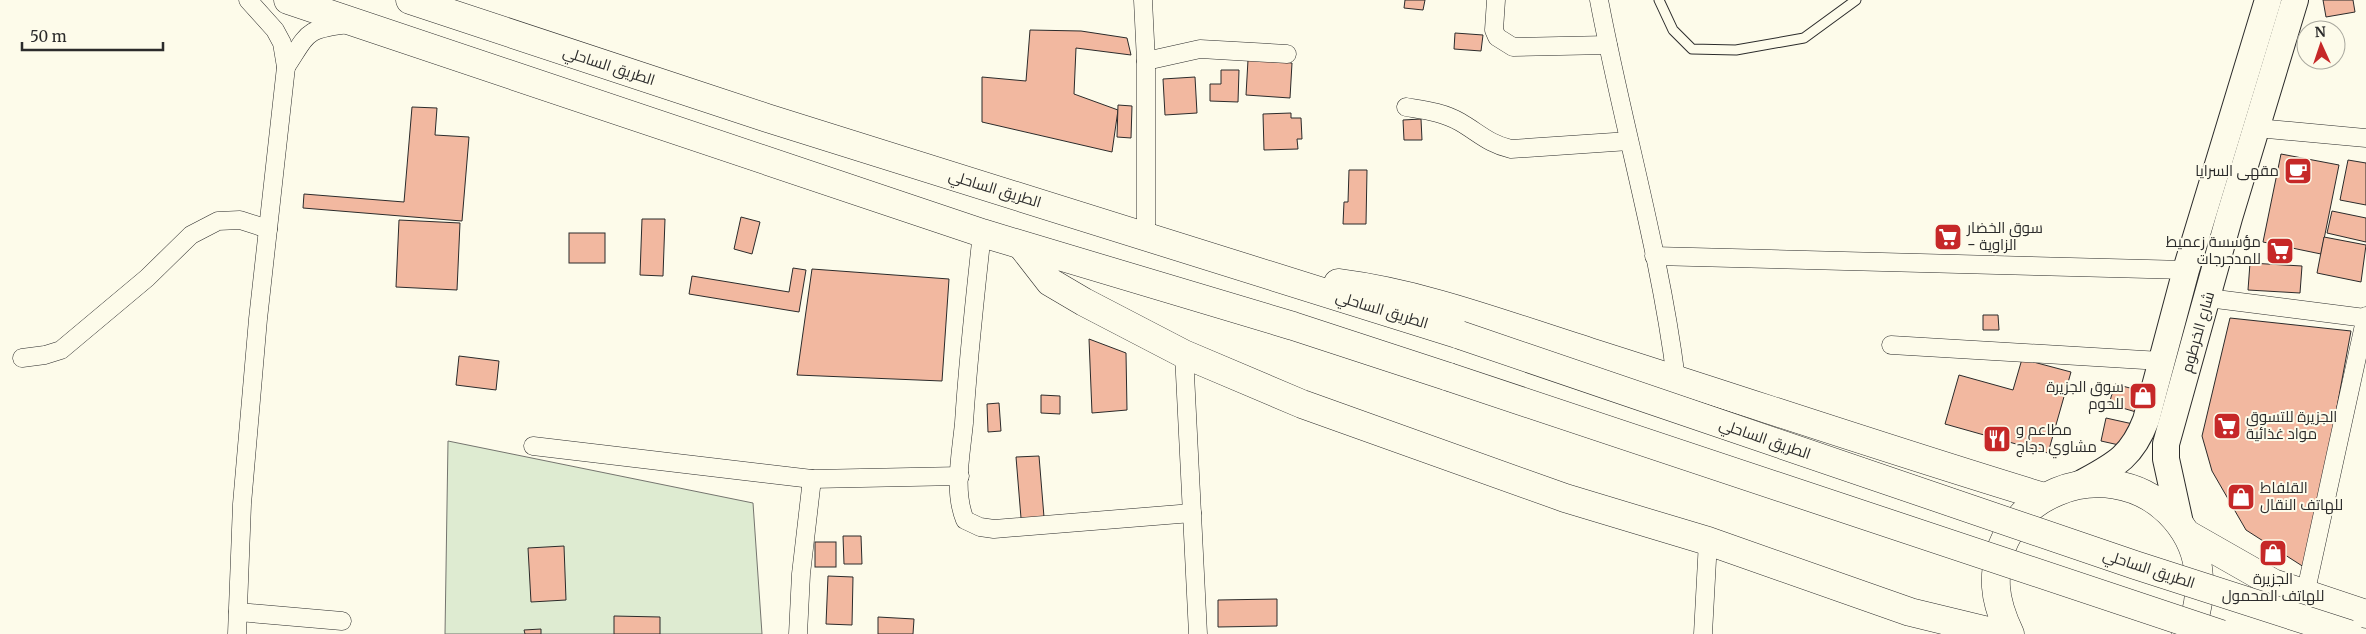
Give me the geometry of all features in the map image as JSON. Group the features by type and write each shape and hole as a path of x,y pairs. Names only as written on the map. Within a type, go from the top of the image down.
{"highway":[{"path":"288,0 982,233 1293,326 2125,604 2221,634"},
{"name":"الطريق الساحلي","path":"410,0 766,118 1270,274 1460,335 2135,565 2349,634"},
{"path":"1022,246 1050,282 1184,354 1302,404 1420,448 1565,498 1708,541 1910,612 2001,634"},
{"path":"1270,274 1375,288 1423,300 1676,379 1891,451 2044,498"},
{"path":"2010,634 2000,612 1996,586 1999,560 2008,536 2024,514 2044,498 2063,488 2082,483 2110,483 2136,490 2160,503 2183,528 2273,584 2366,614"},
{"path":"2183,528 2197,557 2200,582 2197,608 2186,634"}],"main road":[{"name":"شارع الخرطوم","path":"2082,483 2116,464 2132,449 2146,420 2186,270 2268,0"},
{"name":"شارع الخرطوم","path":"2183,528 2166,460 2166,444 2295,0"}],"street":[{"path":"237,634 242,504 268,229 286,67 282,43 275,30 248,0"},
{"path":"1143,0 1146,61 1146,236"},
{"path":"1496,0 1494,30 1497,37 1513,47 1608,45"},
{"path":"1599,0 1672,342 1676,379"},
{"path":"286,67 311,32 320,28 353,23"},
{"path":"1146,61 1200,49 1287,54"},
{"path":"1406,108 1440,113 1459,121 1494,145 1511,149 1630,140"},
{"path":"2257,128 2366,138"},
{"path":"22,358 45,355 62,350 147,278 191,235 218,221 240,220 268,229"},
{"path":"982,233 970,335 960,476 959,506 965,520 980,527 994,529 1192,513"},
{"path":"1654,256 2186,270"},
{"path":"2208,298 2366,317 2359,386 2305,595"},
{"path":"1891,345 2161,361"},
{"path":"1184,354 1198,634"},
{"path":"533,446 812,479 960,476"},
{"path":"798,634 800,574 812,479"},
{"path":"1702,634 1708,541"},
{"path":"238,612 342,622"}],"lane":[{"path":"1659,0 1673,30 1692,49 1736,50 1804,38 1856,0"}],"green space":[{"path":"448,441 753,503 762,634 445,634"}],"building":[{"path":"1405,0 1425,0 1423,10 1404,8"},
{"path":"2323,0 2353,0 2355,12 2326,17"},
{"path":"1030,30 1081,31 1127,38 1131,55 1076,48 1074,94 1118,110 1112,152 982,122 982,77 1026,81"},
{"path":"1455,33 1483,35 1481,51 1454,49"},
{"path":"1248,60 1292,63 1290,98 1246,95"},
{"path":"1221,70 1239,70 1238,102 1210,101 1210,84 1221,84"},
{"path":"1195,77 1197,113 1165,115 1163,79"},
{"path":"1118,105 1132,106 1131,138 1117,137"},
{"path":"412,107 437,108 435,135 469,137 462,221 303,208 304,194 404,202"},
{"path":"1291,113 1291,118 1301,118 1302,139 1297,139 1298,149 1264,150 1263,114"},
{"path":"1421,119 1422,140 1404,140 1403,120"},
{"path":"2281,154 2339,165 2321,254 2263,242"},
{"path":"2348,160 2366,163 2366,205 2340,200"},
{"path":"1349,170 1367,170 1366,224 1343,224 1344,202 1348,202"},
{"path":"2332,211 2366,218 2366,242 2327,233"},
{"path":"741,217 760,222 752,254 734,249"},
{"path":"642,219 665,219 663,276 640,275"},
{"path":"399,220 460,223 457,290 396,287"},
{"path":"569,233 605,233 605,263 569,263"},
{"path":"2324,237 2366,245 2361,282 2317,273"},
{"path":"2250,263 2302,266 2300,293 2248,290"},
{"path":"793,268 806,270 799,312 689,294 692,276 789,292"},
{"path":"812,269 949,279 942,381 797,375"},
{"path":"1983,315 1998,315 1999,330 1983,330"},
{"path":"2230,318 2351,331 2307,569 2246,530 2212,471 2202,436"},
{"path":"1089,339 1126,353 1127,410 1092,413"},
{"path":"459,356 499,361 496,390 456,385"},
{"path":"2022,359 2071,372 2048,453 1945,424 1959,375 2013,390"},
{"path":"2115,384 2141,391 2136,412 2109,404"},
{"path":"1041,395 1060,396 1060,414 1041,413"},
{"path":"999,403 1001,431 988,432 987,404"},
{"path":"2106,418 2133,424 2128,447 2101,441"},
{"path":"1039,456 1044,517 1021,518 1016,457"},
{"path":"843,536 861,536 862,564 844,564"},
{"path":"815,542 836,542 836,567 815,567"},
{"path":"564,546 566,600 531,602 528,548"},
{"path":"828,576 853,577 852,625 826,624"},
{"path":"1277,599 1277,626 1218,627 1218,600"},
{"path":"614,616 660,617 660,634 614,634"},
{"path":"878,617 914,619 913,634 878,634"},
{"path":"541,629 541,634 525,634 524,630"}],"place":[{"name":"مقهى السرايا","path":"2298,171"},
{"name":"سوق الخضار - الزاوية","path":"1948,237"},
{"name":"مؤسسة زعميط للمدحرجات","path":"2280,251"},
{"name":"سوق الجزيرة للحوم","path":"2143,396"},
{"name":"الجزيرة للتسوق مواد غذائية","path":"2227,426"},
{"name":"مطاعم و مشاوي دجاج","path":"1997,439"},
{"name":"القلفاط للهاتف النقال","path":"2241,497"},
{"name":"الجزيرة للهاتف المحمول","path":"2273,553"}]}
